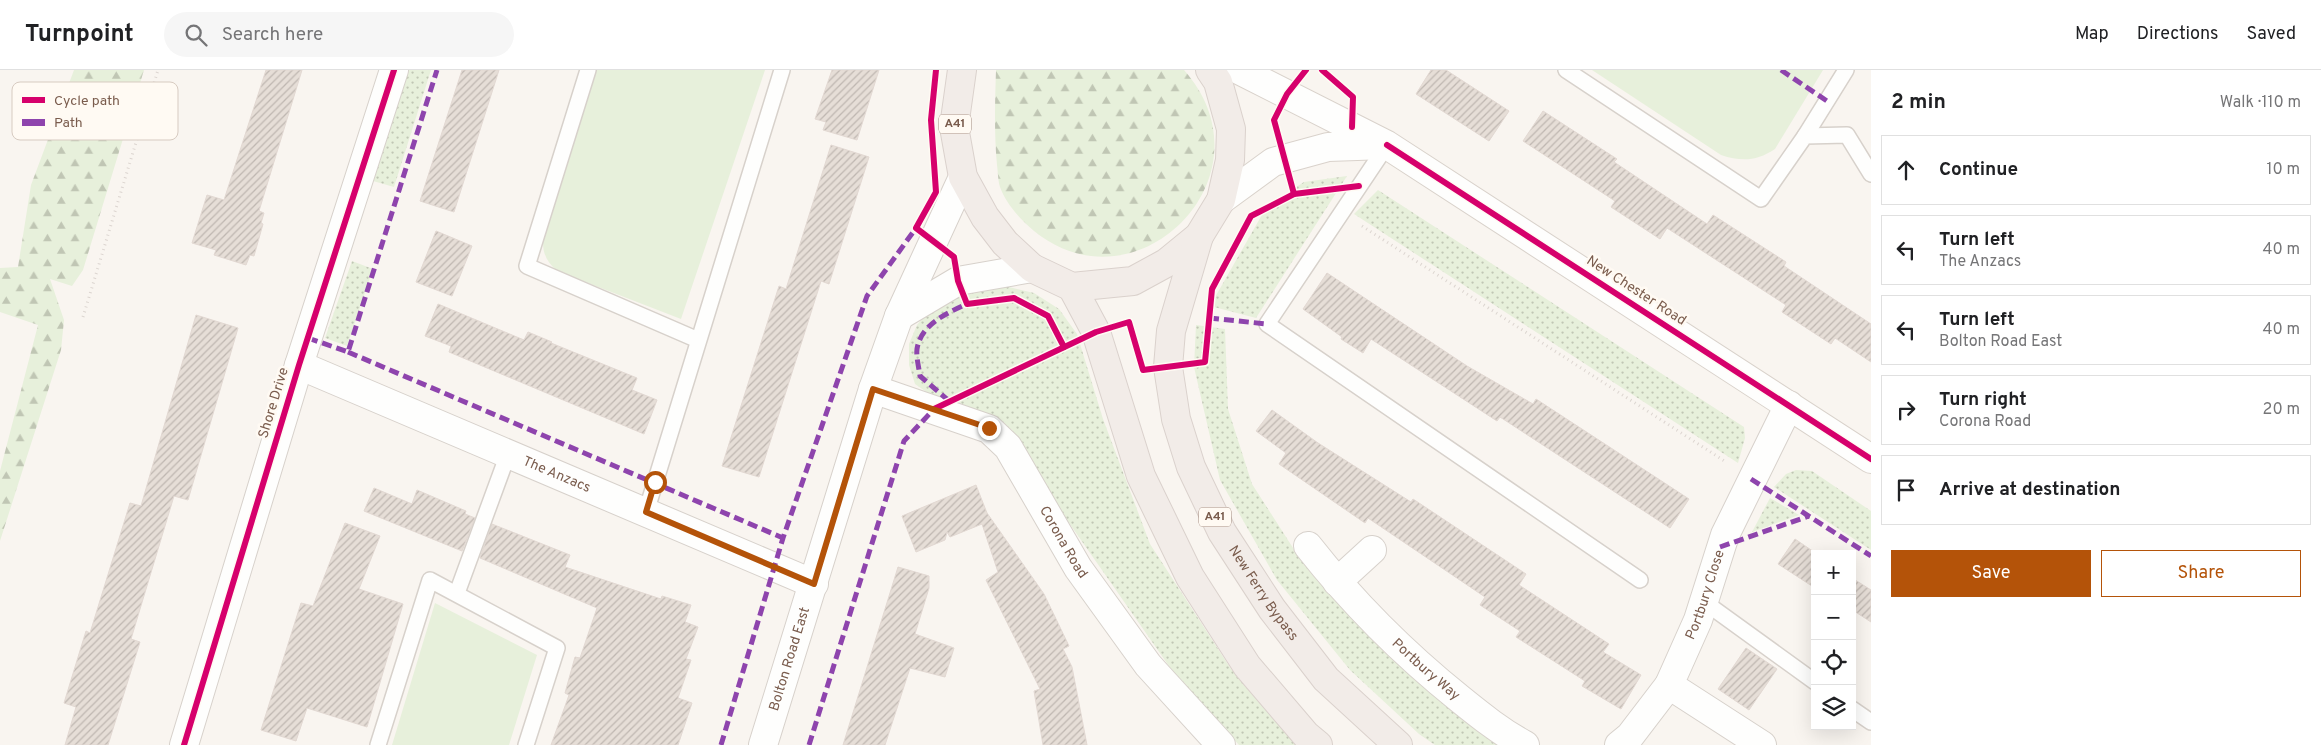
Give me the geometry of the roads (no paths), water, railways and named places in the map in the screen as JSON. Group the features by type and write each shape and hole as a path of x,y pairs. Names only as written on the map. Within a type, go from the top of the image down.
{"highway":[{"name":"A41","path":"962,70 954,127 963,177 985,216 1005,244 1032,268 1072,287 1133,281 1166,263 1199,236 1221,200 1230,160 1231,129 1218,82 1210,70"},
{"name":"New Ferry Bypass","path":"1199,236 1171,331 1168,367 1176,419 1191,467 1222,532 1272,609 1326,679 1398,745"},
{"path":"1072,287 1096,332 1141,476 1190,577 1247,666 1306,735 1318,745"}],"street":[{"name":"Shore Drive","path":"184,745 299,365 394,70"},
{"name":"New Chester Road","path":"1239,70 1387,144 1871,459"},
{"path":"1221,200 1273,162 1328,147 1387,144"},
{"name":"Bolton Road East","path":"763,745 873,389 898,316 963,177"},
{"path":"898,316 958,281 1032,268"},
{"name":"The Anzacs","path":"299,365 814,584"},
{"name":"Corona Road","path":"873,389 989,428 1008,447 1084,576 1148,665 1221,745"},
{"name":"Portbury Close","path":"1669,685 1698,620 1725,534 1751,479 1790,405"},
{"name":"Portbury Way","path":"1308,546 1336,582 1434,678 1504,734 1525,745"},
{"path":"1336,582 1372,550"},
{"path":"1619,745 1630,736 1669,685 1762,745"}],"lane":[{"path":"588,70 527,266 698,340"},
{"path":"646,512 782,70"},
{"path":"1566,70 1761,199 1805,136 1846,70"},
{"path":"1805,136 1847,135 1871,174"},
{"path":"1387,144 1267,324 1640,580"},
{"path":"457,593 508,454"},
{"path":"378,745 430,580 557,648 526,745"},
{"path":"1703,601 1811,679"},
{"path":"1856,712 1871,722"}]}
